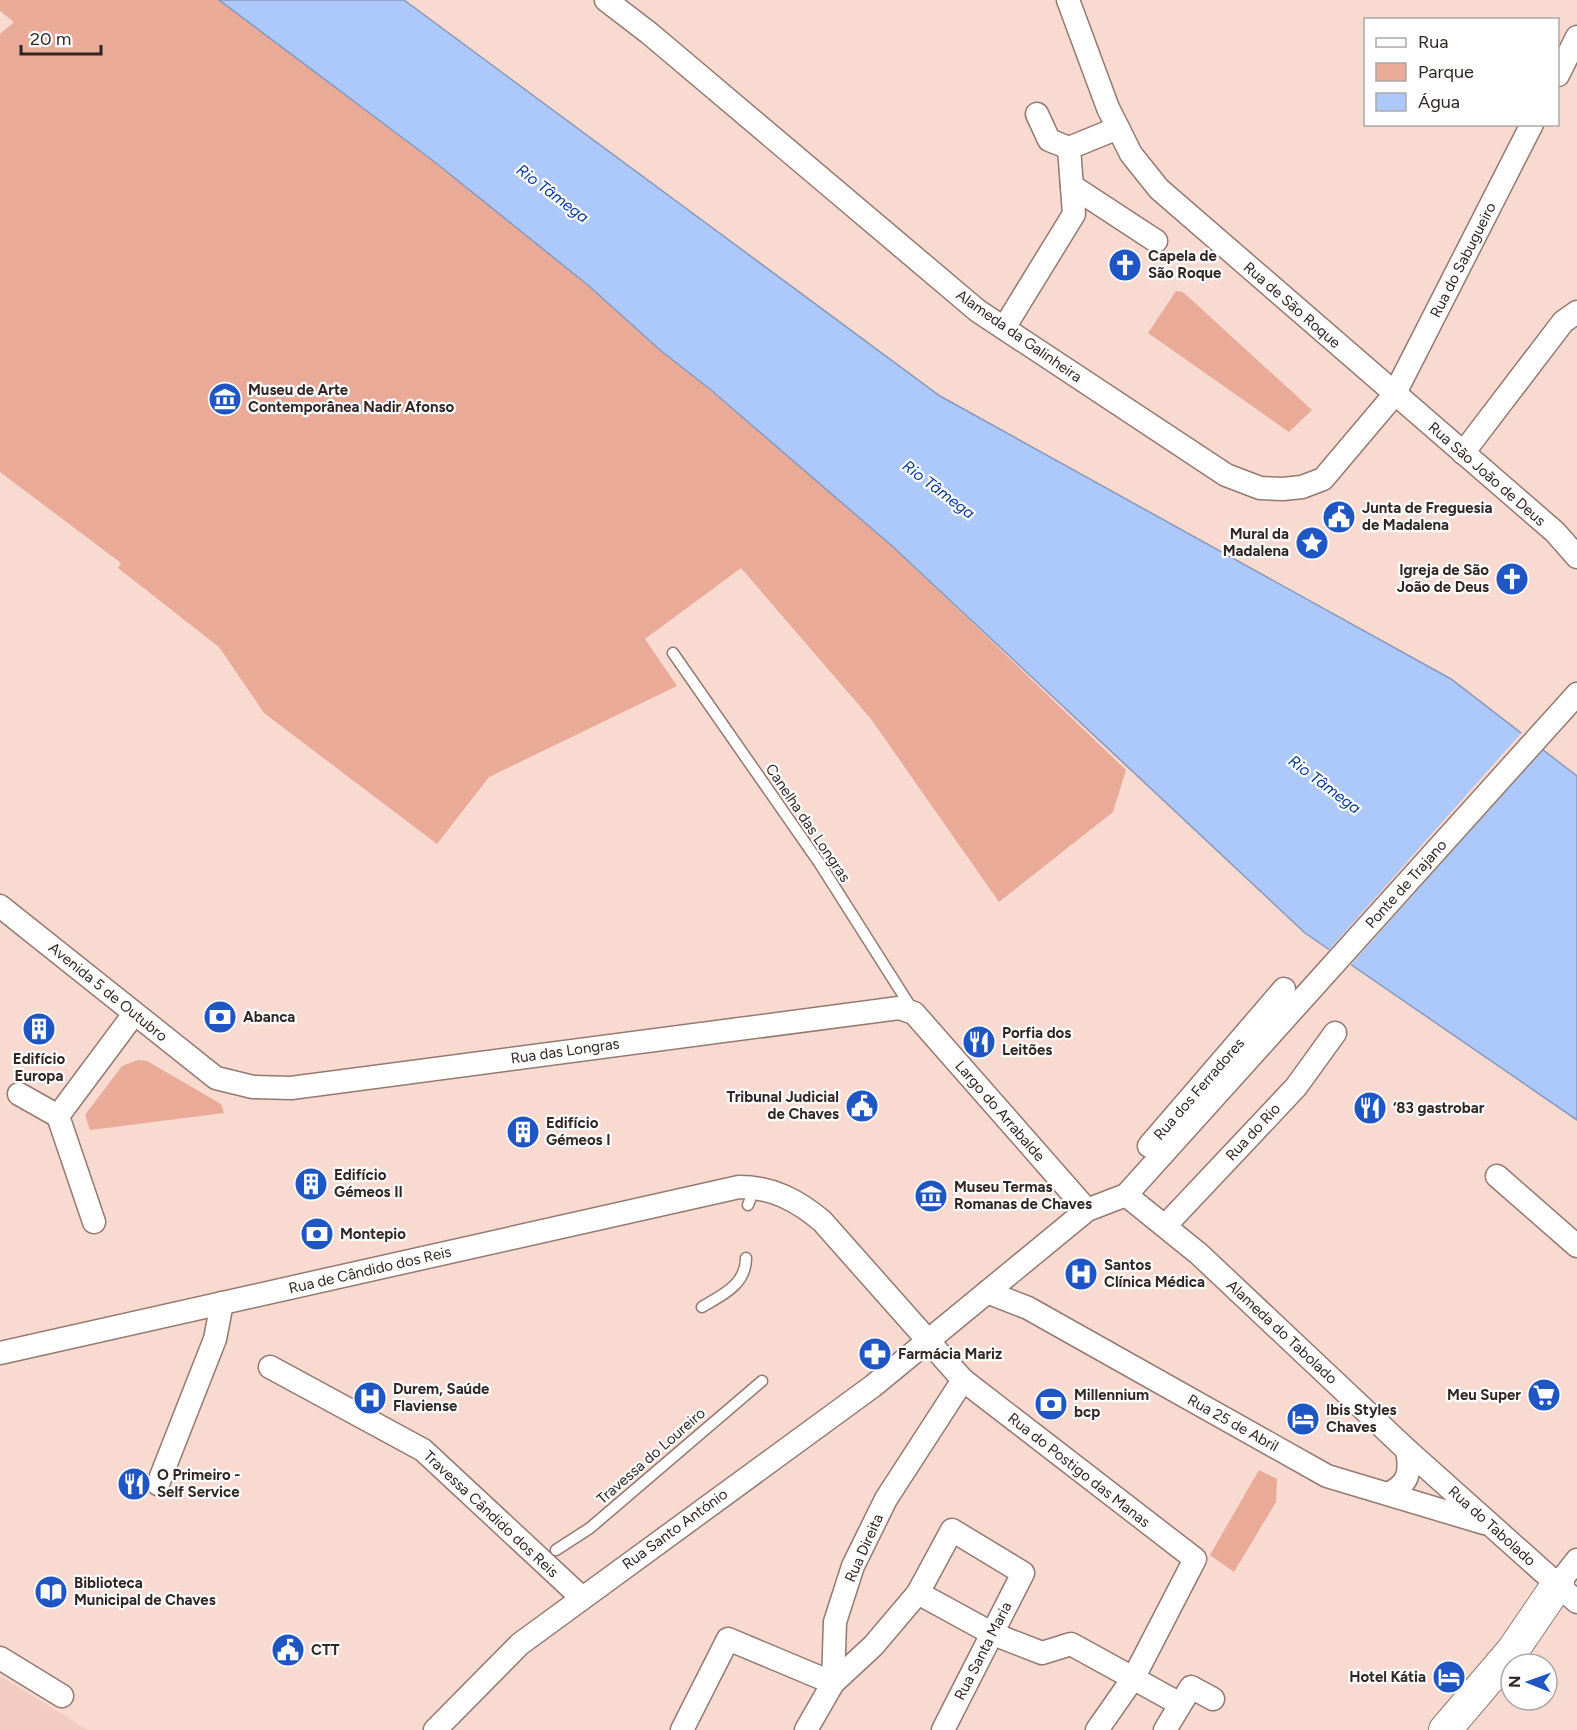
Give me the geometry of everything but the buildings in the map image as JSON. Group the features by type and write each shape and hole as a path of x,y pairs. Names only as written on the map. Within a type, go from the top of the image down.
{"street":[{"name":"Alameda da Galinheira","path":"606,0 649,33 978,311 1226,475 1260,488 1302,487 1323,479 1394,395"},
{"name":"Rua de São Roque","path":"1068,0 1118,128 1131,153 1159,189 1394,395"},
{"path":"1559,71 1577,36"},
{"path":"1037,114 1049,140 1070,148 1118,128"},
{"name":"Rua do Sabugueiro","path":"1394,395 1531,126"},
{"path":"1004,328 1074,214 1070,148"},
{"path":"1072,186 1156,241"},
{"path":"1463,453 1563,322 1577,312"},
{"name":"Rua São João de Deus","path":"1394,395 1555,532 1577,557"},
{"name":"Ponte de Trajano","path":"1126,1194 1577,694"},
{"name":"Avenida 5 de Outubro","path":"0,906 216,1078"},
{"name":"Rua dos Ferradores","path":"1126,1194 1131,1168 1284,989"},
{"name":"Rua das Longras","path":"216,1078 253,1087 291,1088 885,1008 898,1008 914,1013"},
{"name":"Largo do Arrabalde","path":"914,1013 1087,1210"},
{"path":"58,1116 134,1014"},
{"name":"Rua do Rio","path":"1164,1226 1296,1087 1335,1034"},
{"path":"19,1094 58,1116 94,1222"},
{"path":"1497,1176 1577,1246"},
{"name":"Rua de Cândido dos Reis","path":"0,1353 222,1303 747,1193 771,1190 801,1204 822,1221 927,1340"},
{"path":"963,1380 927,1340 1087,1210 1126,1194"},
{"name":"Alameda do Tabolado","path":"1126,1194 1199,1254 1407,1450"},
{"name":"Rua 25 de Abril","path":"987,1292 1028,1308 1328,1476 1491,1525"},
{"path":"158,1484 215,1339 222,1303"},
{"name":"Rua Santo António","path":"435,1730 520,1644 581,1597 873,1386 927,1340"},
{"name":"Travessa Cândido dos Reis","path":"270,1368 423,1450 581,1597"},
{"name":"Rua do Postigo das Manas","path":"963,1380 1195,1559 1134,1677"},
{"name":"Rua Direita","path":"806,1730 833,1683 835,1622 853,1566 886,1499 963,1380"},
{"path":"1388,1494 1399,1489 1407,1480 1410,1467 1407,1450"},
{"name":"Rua do Tabolado","path":"1407,1450 1568,1593"},
{"name":"Rua Santa Maria","path":"918,1593 952,1530 1023,1572 943,1730"},
{"path":"1445,1730 1513,1650 1568,1593 1577,1560"},
{"path":"682,1730 728,1639 833,1683 873,1646 918,1593 993,1634 1042,1653 1071,1644 1180,1704"},
{"path":"0,1658 62,1696"},
{"path":"1097,1730 1134,1677"},
{"path":"1165,1730 1191,1687 1213,1699"}],"lane":[{"name":"Canelha das Longras","path":"673,653 820,864 914,1013"},
{"path":"702,1307 735,1287 742,1277 746,1258"},
{"name":"Travessa do Loureiro","path":"556,1550 590,1528 757,1381"}],"shaded area":[{"path":"0,1676 88,1730 0,1730"}],"green space":[{"path":"0,0 219,0 436,163 589,286 892,546 1126,770 1113,812 999,902 871,719 741,568 645,639 677,686 489,777 437,844 264,713 219,647 118,568 121,563 0,472 0,34 14,22 0,11"},
{"path":"1176,291 1183,292 1312,410 1289,432 1148,333"},
{"path":"138,1060 147,1061 221,1104 224,1113 90,1130 85,1115 122,1066"},
{"path":"1259,1470 1277,1479 1276,1502 1234,1572 1210,1555"}],"water":[{"name":"Rio Tâmega","path":"219,0 404,0 940,396 1451,679 1577,776 1577,1120 1305,933 892,546 711,390 660,350 589,286 436,163"}],"pier":[{"path":"1523,731 1543,748 1349,967 1327,952"}],"place":[{"name":"Capela de São Roque","path":"1125,265"},
{"name":"Museu de Arte Contemporânea Nadir Afonso","path":"225,399"},
{"name":"Junta de Freguesia de Madalena","path":"1339,517"},
{"name":"Mural da Madalena","path":"1312,543"},
{"name":"Igreja de São João de Deus","path":"1512,579"},
{"name":"Abanca","path":"220,1017"},
{"name":"Edifício Europa","path":"39,1029"},
{"name":"Porfia dos Leitões","path":"979,1042"},
{"name":"Tribunal Judicial de Chaves","path":"862,1106"},
{"name":"‘83 gastrobar","path":"1370,1108"},
{"name":"Edifício Gémeos I","path":"523,1132"},
{"name":"Edifício Gémeos II","path":"311,1184"},
{"name":"Museu Termas Romanas de Chaves","path":"931,1196"},
{"name":"Montepio","path":"317,1234"},
{"name":"Santos Clínica Médica","path":"1081,1274"},
{"name":"Farmácia Mariz","path":"875,1354"},
{"name":"Meu Super","path":"1544,1395"},
{"name":"Durem, Saúde Flaviense","path":"370,1398"},
{"name":"Millennium bcp","path":"1051,1404"},
{"name":"Ibis Styles Chaves","path":"1303,1419"},
{"name":"O Primeiro - Self Service","path":"134,1484"},
{"name":"Biblioteca Municipal de Chaves","path":"51,1592"},
{"name":"CTT","path":"288,1650"},
{"name":"Hotel Kátia","path":"1449,1677"}]}
